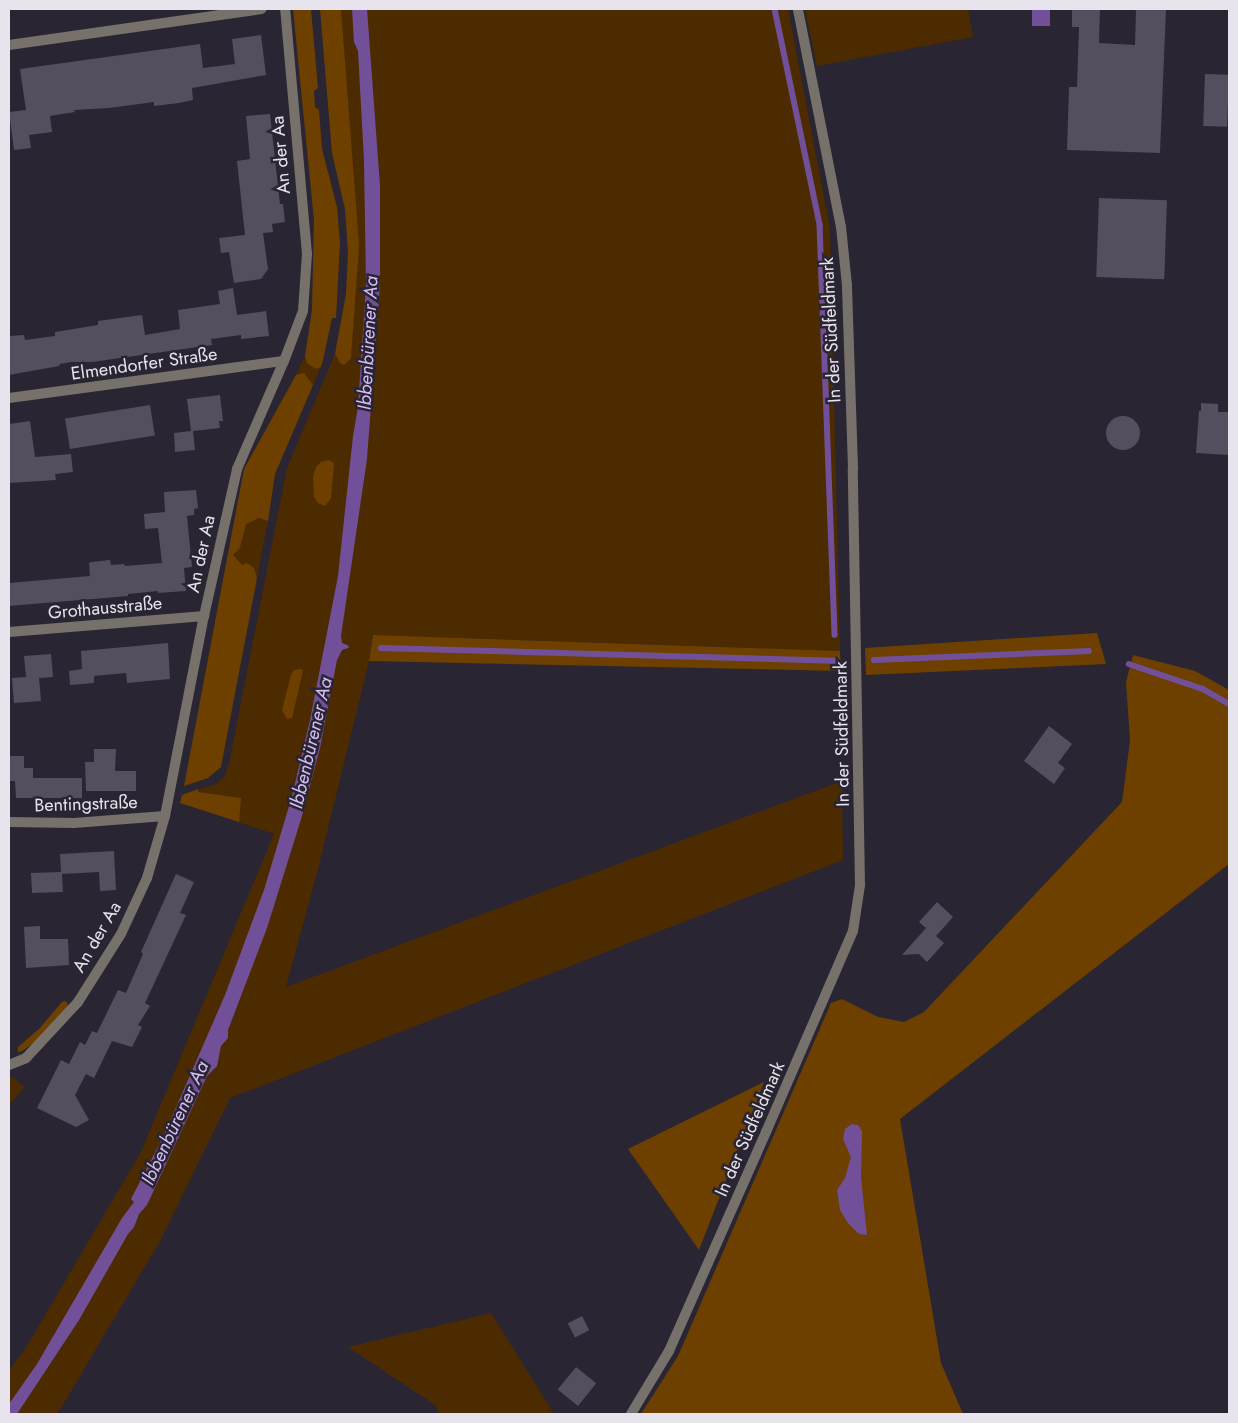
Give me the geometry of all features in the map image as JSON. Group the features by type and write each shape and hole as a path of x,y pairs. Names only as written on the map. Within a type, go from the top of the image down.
{"street":[{"path":"9,45 261,9"},
{"name":"An der Aa","path":"9,1065 26,1058 78,1002 121,934 147,878 165,816 204,616 236,469 284,361 303,311 307,254 285,9"},
{"name":"In der Südfeldmark","path":"631,1414 669,1351 766,1132 853,931 860,885 853,468 847,285 841,227 798,9"},
{"name":"Elmendorfer Straße","path":"9,398 284,361"},
{"name":"Grothausstraße","path":"9,632 204,616"},
{"name":"Bentingstraße","path":"9,822 74,823 165,816"}],"shaded area":[{"path":"293,9 311,9 318,88 314,91 315,107 319,110 322,149 337,207 340,243 336,318 332,318 321,367 316,369 307,363 305,356 312,310 314,220"},
{"path":"320,9 341,9 359,245 351,358 344,365 340,363 335,354 346,294 348,253 345,209 332,153"},
{"path":"341,9 788,9 830,228 840,651 373,635 369,661 318,869 286,987 842,781 843,860 230,1098 160,1241 61,1408 56,1414 9,1414 9,1371 27,1346 141,1152 274,834 238,822 241,798 197,792 198,789 215,785 224,777 229,764 287,468 335,354 337,359 351,358 358,243"},
{"path":"805,9 968,9 973,37 817,66"},
{"path":"305,356 307,363 316,369 321,367 313,385 304,373 296,375"},
{"path":"304,373 313,385 275,474 268,521 259,518 246,524 240,548 233,555 242,565 247,563 254,568 257,578 221,767 208,778 184,786 244,469 296,375"},
{"path":"328,460 334,463 331,498 325,506 318,503 314,497 313,477 316,467 321,462"},
{"path":"259,518 268,521 257,578 254,568 242,565 232,555 240,548 246,524"},
{"path":"1097,633 1106,664 866,675 865,648"},
{"path":"373,635 840,651 841,671 369,661"},
{"path":"1133,655 1195,671 1229,690 1229,864 900,1119 941,1363 963,1414 641,1414 678,1356 831,1003 842,999 878,1017 904,1022 924,1012 1122,802 1130,741 1126,682"},
{"path":"294,670 303,670 292,718 287,719 282,710 291,675"},
{"path":"198,789 198,792 241,798 239,822 180,803 182,795"},
{"path":"66,1001 68,1005 64,1012 41,1038 18,1052 18,1047 39,1029 62,1002"},
{"path":"12,1077 25,1087 9,1105 9,1078"},
{"path":"764,1082 699,1250 628,1149"},
{"path":"491,1313 554,1414 440,1414 435,1405 348,1347"}],"water":[{"name":"Ibbenbürener Aa","path":"352,9 367,9 380,186 380,285 367,459 341,636 342,643 349,646 342,650 337,660 320,748 302,816 267,928 228,1030 228,1038 221,1046 217,1066 207,1076 147,1205 139,1214 134,1227 128,1234 79,1320 17,1414 9,1414 9,1404 37,1364 122,1218 134,1202 131,1199 164,1135 225,995 264,890 292,796 310,720 338,576 353,436 358,407 366,285 364,161 358,51 354,42"},
{"path":"1032,9 1050,9 1050,26 1032,26"},
{"path":"852,1124 858,1125 862,1131 861,1178 867,1235 859,1234 848,1223 840,1210 837,1190 845,1178 851,1157 843,1139 845,1129"}],"building":[{"path":"1072,9 1100,9 1099,43 1135,45 1136,9 1166,9 1160,153 1067,150 1069,87 1077,87 1079,27 1072,27"},
{"path":"261,35 266,75 192,88 193,100 179,103 154,106 154,102 74,110 75,112 50,116 52,132 29,135 31,148 14,150 9,112 26,110 20,69 200,44 203,68 235,64 232,39"},
{"path":"1205,74 1229,75 1227,127 1203,126"},
{"path":"270,114 280,204 283,204 285,222 272,224 273,232 263,233 268,269 261,279 234,283 229,252 221,253 219,238 245,235 237,161 250,159 246,116"},
{"path":"1099,198 1167,200 1164,279 1096,277"},
{"path":"233,288 237,315 266,311 269,336 241,339 241,335 211,339 212,345 92,362 71,362 9,375 9,336 24,335 25,340 55,336 55,332 98,325 98,321 142,315 145,335 180,329 178,310 220,304 218,291"},
{"path":"220,395 223,421 219,421 220,428 193,431 195,450 175,452 174,433 191,431 187,399"},
{"path":"1201,403 1218,404 1218,412 1229,412 1229,455 1196,453"},
{"path":"150,405 155,436 70,449 65,418"},
{"path":"1123,416 1135,421 1140,433 1135,445 1123,450 1111,445 1106,433 1111,421"},
{"path":"30,421 35,457 71,454 73,472 55,474 56,480 9,483 9,424"},
{"path":"196,490 198,508 194,509 194,515 187,516 192,567 184,568 186,591 158,593 158,591 128,594 128,596 9,606 9,583 90,576 89,563 92,562 110,560 111,565 124,564 125,566 162,563 158,528 145,529 144,514 165,512 164,492"},
{"path":"168,643 170,679 127,683 126,673 94,676 94,683 70,685 69,671 82,669 81,651"},
{"path":"51,654 53,677 39,678 41,701 14,703 12,678 26,677 24,656"},
{"path":"1049,726 1072,744 1058,763 1065,768 1054,784 1024,761"},
{"path":"94,749 116,749 115,771 136,771 136,791 86,791 85,762 94,762"},
{"path":"9,756 24,756 24,768 33,768 33,778 82,778 82,798 16,798 15,781 9,781"},
{"path":"114,851 116,890 100,891 99,872 62,874 63,892 32,893 31,873 61,872 60,854"},
{"path":"176,874 194,882 180,913 186,915 145,1003 150,1006 138,1025 142,1027 132,1047 112,1041 94,1078 86,1074 75,1095 89,1120 76,1127 37,1108 61,1060 69,1064 80,1042 85,1045 92,1031 97,1033 118,990 126,993 143,954 141,952"},
{"path":"937,902 953,917 936,936 944,943 927,962 919,954 902,955 926,928 919,922"},
{"path":"40,926 40,939 68,939 69,965 26,968 24,927"},
{"path":"582,1316 589,1330 575,1338 568,1323"},
{"path":"576,1367 596,1383 578,1406 558,1390"}],"waterway":[{"path":"775,9 820,225 835,635"},
{"path":"381,648 835,661"},
{"path":"874,660 1089,651"},
{"path":"1129,664 1203,689 1229,704"}]}
